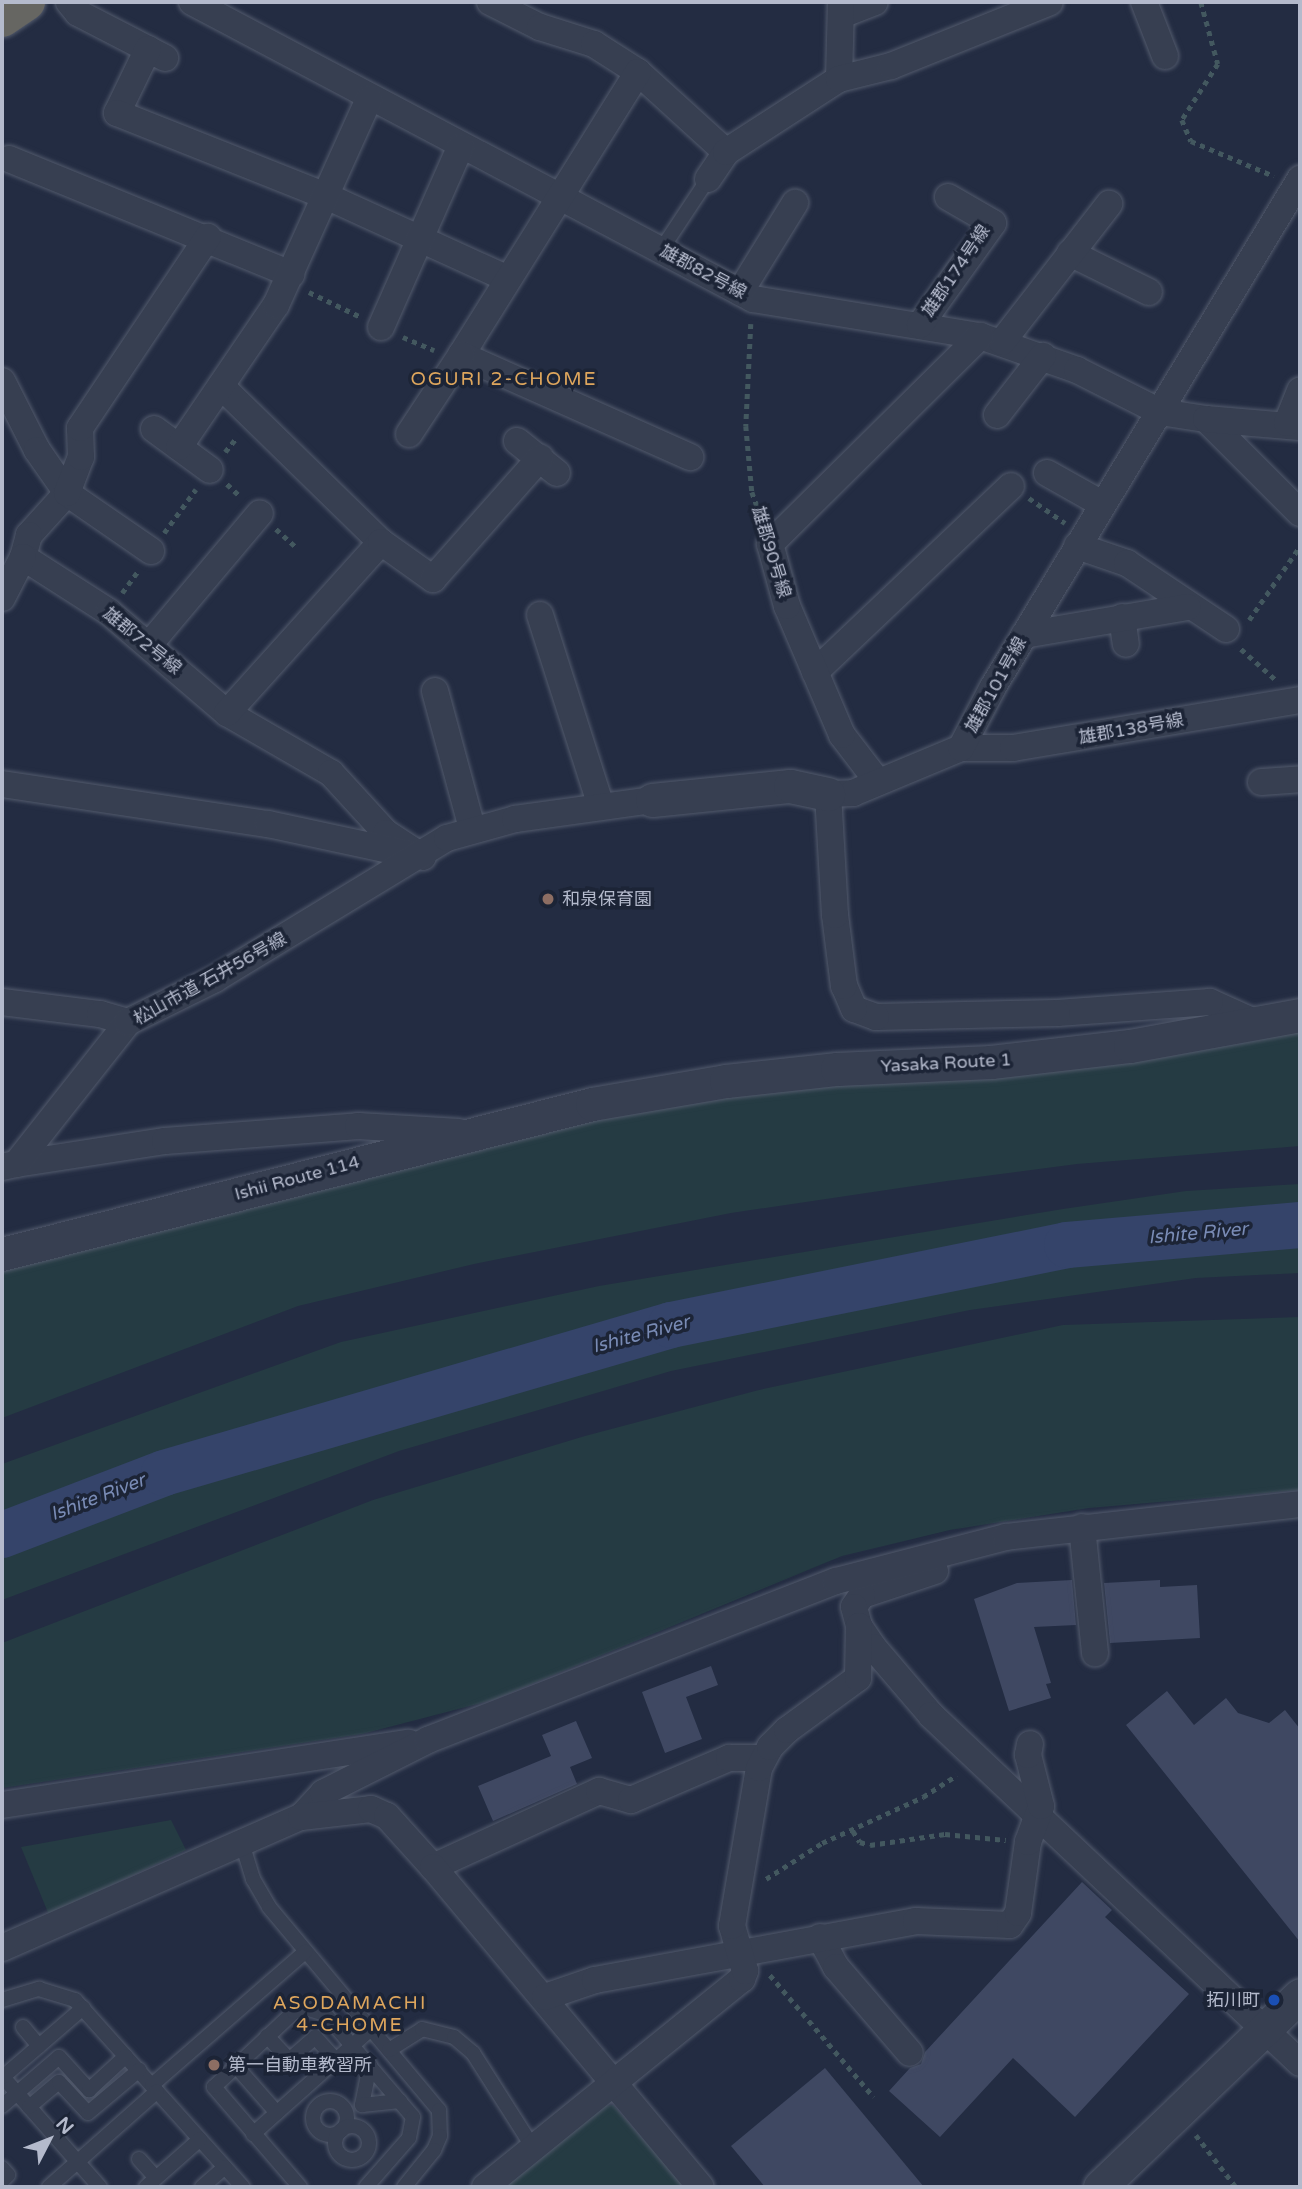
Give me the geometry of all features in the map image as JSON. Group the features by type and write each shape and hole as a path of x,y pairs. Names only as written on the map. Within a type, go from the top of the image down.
{"highway":[{"path":"2,18 26,2"}],"street":[{"path":"69,2 78,12 156,53 117,113 326,196 506,278"},
{"name":"雄郡82号線","path":"192,2 460,148 561,196 746,296 991,339 1043,356 1160,412 1206,419 1294,425"},
{"path":"490,2 540,27 594,44 638,72 726,152"},
{"path":"839,79 841,8 875,2"},
{"path":"708,179 726,152 839,79 891,66 1050,2"},
{"path":"1144,2 1165,56"},
{"path":"409,434 638,72"},
{"path":"179,447 221,386 291,274 369,99"},
{"path":"381,327 418,236 460,148"},
{"path":"9,159 208,237 291,274"},
{"name":"雄郡101号線","path":"828,794 853,793 961,748 1102,504 1299,184"},
{"name":"雄郡174号線","path":"920,325 993,223 948,197"},
{"path":"746,296 795,203"},
{"path":"770,544 991,339 1070,253 1109,204"},
{"path":"2,598 23,557 29,534 68,494 81,457 80,428 208,237"},
{"path":"1070,253 1149,292"},
{"path":"461,355 690,457"},
{"path":"998,415 1043,356"},
{"path":"2,381 37,450 68,494 151,551"},
{"path":"221,386 254,414 381,541 433,579 549,466 517,441"},
{"path":"1294,425 1300,391"},
{"path":"1206,419 1300,513"},
{"path":"154,429 210,470"},
{"path":"1047,473 1102,504"},
{"path":"815,672 1011,486"},
{"path":"149,645 260,513"},
{"path":"227,713 381,541"},
{"path":"1080,541 1127,563 1188,607"},
{"name":"雄郡90号線","path":"770,544 787,606 842,735 878,782"},
{"name":"雄郡72号線","path":"23,557 109,612 227,713 331,774 386,833 423,857"},
{"path":"1024,635 1188,607 1202,610 1233,634"},
{"path":"540,615 601,806"},
{"path":"1122,617 1126,643"},
{"path":"435,691 472,828"},
{"name":"雄郡138号線","path":"961,748 1013,748 1300,700"},
{"path":"1261,782 1300,779"},
{"path":"2,784 268,824 423,857"},
{"path":"652,800 790,786 828,794 835,915 844,986 854,1009 876,1017 1057,1013 1210,1002 1259,1024"},
{"name":"松山市道 石井56号線","path":"9,1166 128,1022 215,979 423,857 447,838 472,828 652,800"},
{"path":"2,1002 100,1013 128,1022"},
{"name":"Yasaka Route 1","path":"592,1104 782,1075 990,1062 1117,1048 1300,1015"},
{"name":"Ishii Route 114","path":"2,1254 468,1132 592,1104"},
{"path":"9,1166 164,1140 344,1127 468,1132"},
{"path":"301,1817 323,1793 428,1740 836,1581 971,1544 1082,1527 1300,1504"},
{"path":"1082,1527 1095,1653"},
{"path":"485,2187 743,1979 743,1951 732,1926 763,1758 787,1730 858,1678 859,1626 854,1607 862,1595 959,1563 971,1544"},
{"path":"859,1626 930,1715 978,1761 1034,1831 1300,2063"},
{"path":"2,1805 275,1760 428,1740"},
{"path":"545,1997 574,1985 743,1951 916,1921 1010,1924 1018,1913 1041,1805 1028,1755 1030,1744"},
{"path":"433,1867 599,1791 631,1800 729,1758 763,1758"},
{"path":"2,1948 301,1817 371,1809 387,1816 433,1867 545,1997 701,2187"},
{"path":"820,1937 836,1967 910,2053"},
{"path":"1100,2187 1300,1995"}],"lane":[{"path":"661,250 708,179"},
{"path":"242,1843 253,1879 269,1907 433,2100 442,2124 434,2150 404,2187"},
{"path":"48,2187 305,1952"},
{"path":"2,2000 18,1993 50,1990 68,1996 83,2008 127,2056 225,2167 237,2185"},
{"path":"83,2008 2,2077 100,2187"},
{"path":"300,2187 214,2087 234,2064 294,2012 314,2009 325,2014 413,2117 412,2130 366,2187"},
{"path":"23,2027 39,2046"},
{"path":"253,2134 371,2029"},
{"path":"389,2050 422,2029 454,2037 473,2053 534,2149"},
{"path":"267,2035 289,2060 315,2037 336,2060"},
{"path":"2,2106 59,2057 89,2090 127,2056"},
{"path":"234,2064 276,2113"},
{"path":"370,2065 362,2105 400,2101"},
{"path":"29,2107 59,2082 88,2113 139,2070"},
{"path":"304,2088 319,2105"},
{"path":"319,2105 313,2117 317,2129 329,2135 340,2130 353,2126 365,2132 368,2145 363,2156 351,2160 340,2155 335,2143 340,2130 346,2119 343,2107 331,2101 319,2105"},
{"path":"139,2160 151,2183 200,2139"},
{"path":"363,2156 378,2173"},
{"path":"202,2187 225,2167"},
{"path":"2,2168 8,2175 2,2181"}],"path":[{"path":"1201,2 1218,64 1182,120 1191,141 1299,184"},
{"name":"雄郡90号線","path":"746,296 746,426 752,492 770,544"},
{"path":"109,612 210,470 254,414"},
{"path":"1011,486 1080,541"},
{"path":"1300,546 1233,634 1300,700"},
{"path":"738,1886 761,1882 822,1843 923,1797 978,1761"},
{"path":"853,1831 860,1842 870,1845 945,1834 1034,1831"},
{"path":"743,1951 874,2096"},
{"path":"1195,2134 1236,2187"}],"shaded area":[{"path":"1300,1028 1300,1146 1077,1164 947,1181 731,1213 474,1264 298,1306 2,1418 2,1267 571,1122 698,1101"},
{"path":"1300,1184 1300,1273 1196,1278 970,1310 671,1371 399,1451 2,1600 2,1464 341,1342 599,1286 1063,1209 1186,1191"},
{"path":"1300,1317 1300,1490 1089,1508 950,1530 842,1556 493,1700 362,1734 2,1788 2,1643 373,1500 585,1436 759,1390 1063,1325"},
{"path":"171,1820 186,1850 49,1915 21,1847"},
{"path":"613,2105 686,2187 502,2187 605,2106"}],"building":[{"path":"1072,1580 1076,1625 1034,1627 1051,1683 1046,1684 1051,1698 1009,1711 974,1599 1017,1583"},
{"path":"1160,1580 1160,1587 1197,1585 1200,1638 1110,1643 1104,1583"},
{"path":"711,1666 718,1685 686,1697 702,1739 665,1753 642,1692"},
{"path":"1167,1691 1194,1725 1226,1698 1238,1713 1269,1723 1285,1710 1300,1729 1300,1942 1126,1725"},
{"path":"576,1721 592,1758 570,1767 577,1784 493,1821 478,1786 551,1756 542,1735"},
{"path":"1082,1882 1112,1910 1105,1917 1189,1994 1075,2117 1013,2058 940,2137 889,2091 910,2068 921,2064 925,2052"},
{"path":"825,2068 924,2187 765,2187 731,2146"}],"waterway":[{"name":"Ishite River","path":"2,1535 164,1473 671,1325 1067,1245 1300,1225"}],"place":[{"name":"和泉保育園","path":"548,899"},
{"name":"拓川町","path":"1274,2000"},
{"name":"第一自動車教習所","path":"214,2065"}],"district":[{"name":"OGURI 2-CHOME","path":"504,380"},
{"name":"ASODAMACHI 4-CHOME","path":"350,2015"}]}
